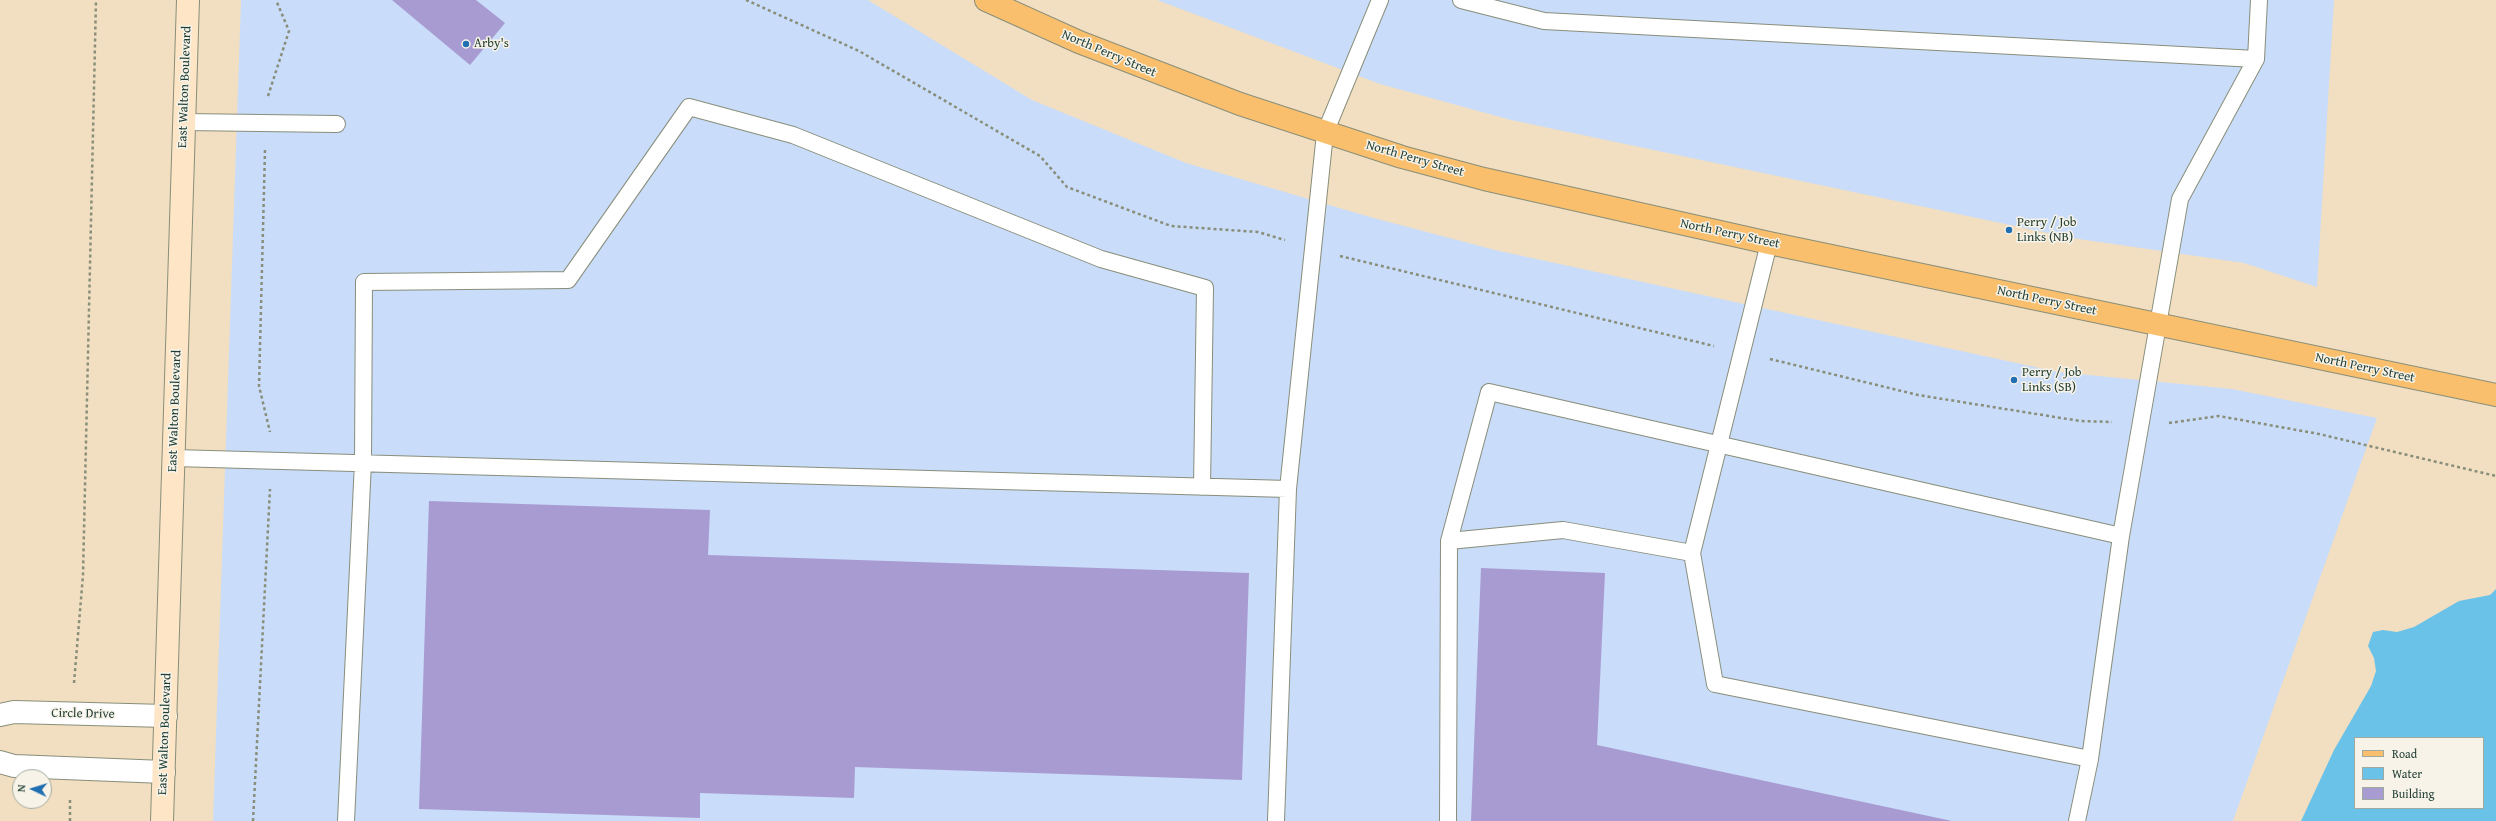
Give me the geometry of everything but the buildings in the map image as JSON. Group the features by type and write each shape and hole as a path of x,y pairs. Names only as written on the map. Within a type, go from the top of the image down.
{"main road":[{"name":"East Walton Boulevard","path":"162,821 188,0"},
{"name":"North Perry Street","path":"986,0 1158,74 1325,133 1484,179 1768,243 2496,395"}],"street":[{"name":"Circle Drive","path":"0,715 14,712 166,716"},
{"path":"0,762 14,766 164,772"}],"lane":[{"path":"1276,821 1288,489 1325,133 1380,0"},
{"path":"1461,0 1544,21 2256,59"},
{"path":"2077,821 2090,759 2121,536 2180,199 2256,59 2259,0"},
{"path":"346,821 363,462 364,282 568,280 689,107 793,135 1102,259 1205,288 1202,487"},
{"path":"184,122 337,124"},
{"path":"1768,243 1692,553 1715,684 2090,759"},
{"path":"1448,821 1449,541 1489,392 2121,536"},
{"path":"174,458 363,462 1288,489"},
{"path":"1449,541 1563,530 1692,553"}],"path":[{"path":"71,714 83,575 96,0"},
{"path":"253,821 272,441 259,386 266,101 289,31 276,0"},
{"path":"746,0 859,51 1040,156 1067,187 1172,226 1258,232 1313,248 1918,395 2080,421 2172,423 2219,416 2319,434 2496,476"},
{"path":"70,821 71,768"}],"shaded area":[{"path":"241,0 868,0 1032,100 1186,163 1370,217 1495,250 2058,372 2232,389 2377,418 2233,821 213,821"},
{"path":"1157,0 2334,0 2317,287 2244,263 2072,238 1511,120 1380,84"}],"water":[{"path":"2496,589 2496,821 2301,821 2334,750 2371,686 2376,671 2374,658 2368,646 2373,632 2383,630 2397,632 2414,627 2459,601 2490,595"}],"place":[{"name":"Arby's","path":"466,44"},
{"name":"Perry / Job Links (NB)","path":"2009,230"},
{"name":"Perry / Job Links (SB)","path":"2014,380"}]}
